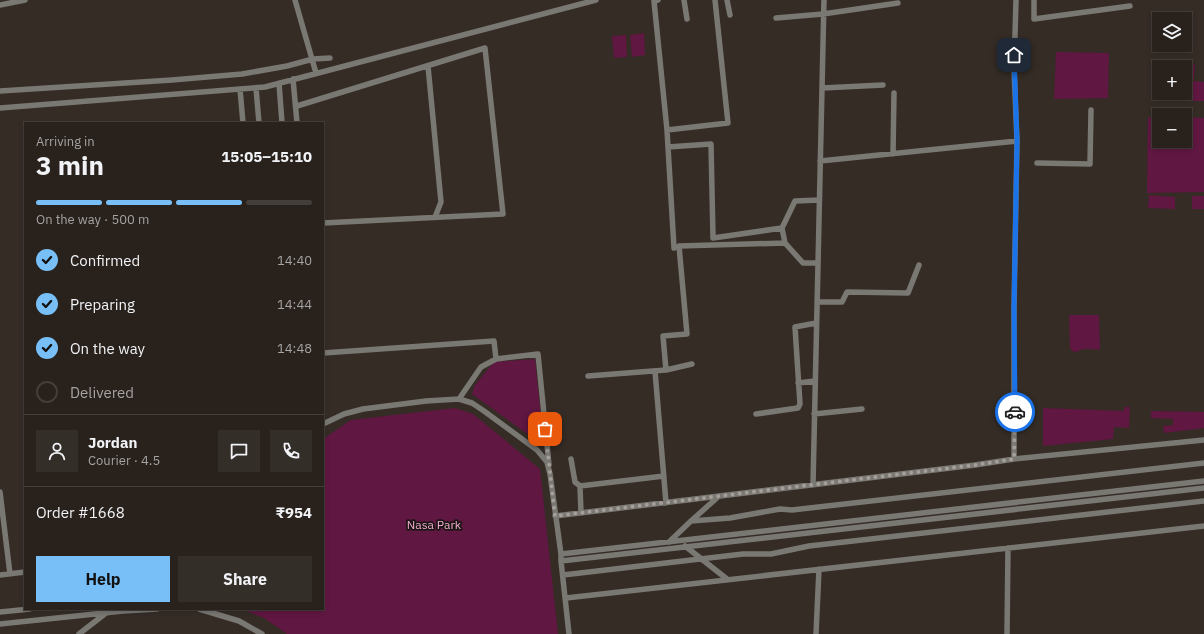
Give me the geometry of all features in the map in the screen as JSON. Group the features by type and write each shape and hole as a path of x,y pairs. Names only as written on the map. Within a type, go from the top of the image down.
{"street":[{"path":"0,5 25,0"},
{"path":"295,0 313,59 316,74"},
{"path":"0,108 256,88 316,74 596,0"},
{"path":"658,0 654,1 667,130 674,248"},
{"path":"684,0 687,19"},
{"path":"667,130 728,123 715,0"},
{"path":"727,0 730,15"},
{"path":"813,485 824,0"},
{"path":"1014,459 1014,308 1017,141 1014,69 1016,0"},
{"path":"1034,0 1034,19 1130,6"},
{"path":"776,18 823,14 898,3"},
{"path":"297,106 485,48 503,214 324,223"},
{"path":"0,92 242,74 287,66 313,59 330,58"},
{"path":"428,66 441,202 435,218"},
{"path":"294,79 297,122"},
{"path":"279,83 282,122"},
{"path":"822,88 883,85"},
{"path":"256,88 259,122"},
{"path":"240,89 243,122"},
{"path":"893,154 894,93"},
{"path":"1037,162 1090,164 1091,110"},
{"path":"820,161 1017,141"},
{"path":"668,147 711,144 713,238 782,228"},
{"path":"818,263 803,263 785,243 782,228 795,201 819,200"},
{"path":"666,370 663,336 687,334 679,246 785,243"},
{"path":"817,302 842,302 847,292 908,293 919,265"},
{"path":"756,414 798,408 800,404 795,326 816,323"},
{"path":"324,353 494,341 496,359"},
{"path":"459,399 481,367 496,359 538,354 550,474 561,554 569,634"},
{"path":"588,376 666,370 692,364"},
{"path":"655,371 666,503"},
{"path":"798,383 815,381"},
{"path":"324,424 344,414 363,409 426,401 459,399 472,403 537,450 546,462 550,474"},
{"path":"814,414 862,409"},
{"path":"555,516 1014,459 1204,440"},
{"path":"571,459 575,482 580,486 664,476"},
{"path":"691,521 730,518 780,509 792,510 1204,463"},
{"path":"561,554 1204,481"},
{"path":"580,486 581,513"},
{"path":"561,561 1204,488"},
{"path":"0,492 10,574"},
{"path":"669,542 719,496"},
{"path":"563,574 743,554 771,554 809,546 1204,500"},
{"path":"566,598 1204,526"},
{"path":"685,546 727,579"},
{"path":"1007,634 1008,548"},
{"path":"816,634 819,569"},
{"path":"0,575 24,572"},
{"path":"0,612 24,610"},
{"path":"0,624 107,611 134,610"},
{"path":"206,610 239,621 262,634"},
{"path":"79,634 107,611"}],"green space":[{"path":"644,33 645,55 632,57 630,35"},
{"path":"626,35 627,57 614,58 612,36"},
{"path":"1056,52 1109,53 1108,98 1054,99"},
{"path":"1192,64 1195,64 1194,79 1192,79"},
{"path":"1193,81 1204,82 1204,101 1192,101"},
{"path":"1148,117 1152,117 1152,148 1192,148 1192,117 1204,118 1204,192 1147,193"},
{"path":"1149,195 1175,197 1175,209 1148,208"},
{"path":"1192,196 1204,196 1204,209 1192,209"},
{"path":"1069,315 1099,315 1099,350 1082,349 1077,352 1072,351 1070,348"},
{"path":"535,359 544,446 472,394 475,385 494,362"},
{"path":"1124,407 1130,407 1129,428 1114,427 1113,439 1043,446 1043,408 1124,411"},
{"name":"Nasa Park","path":"455,408 473,414 540,469 558,634 287,634 264,618 244,610 324,610 324,438 351,420"},
{"path":"1151,411 1204,412 1204,428 1164,433 1163,426 1173,425 1173,419 1151,418"}],"way so far":[{"path":"545,429 555,516 1014,459 1015,412"}],"route":[{"path":"1014,55 1017,141 1017,225 1014,308 1015,412"}]}
